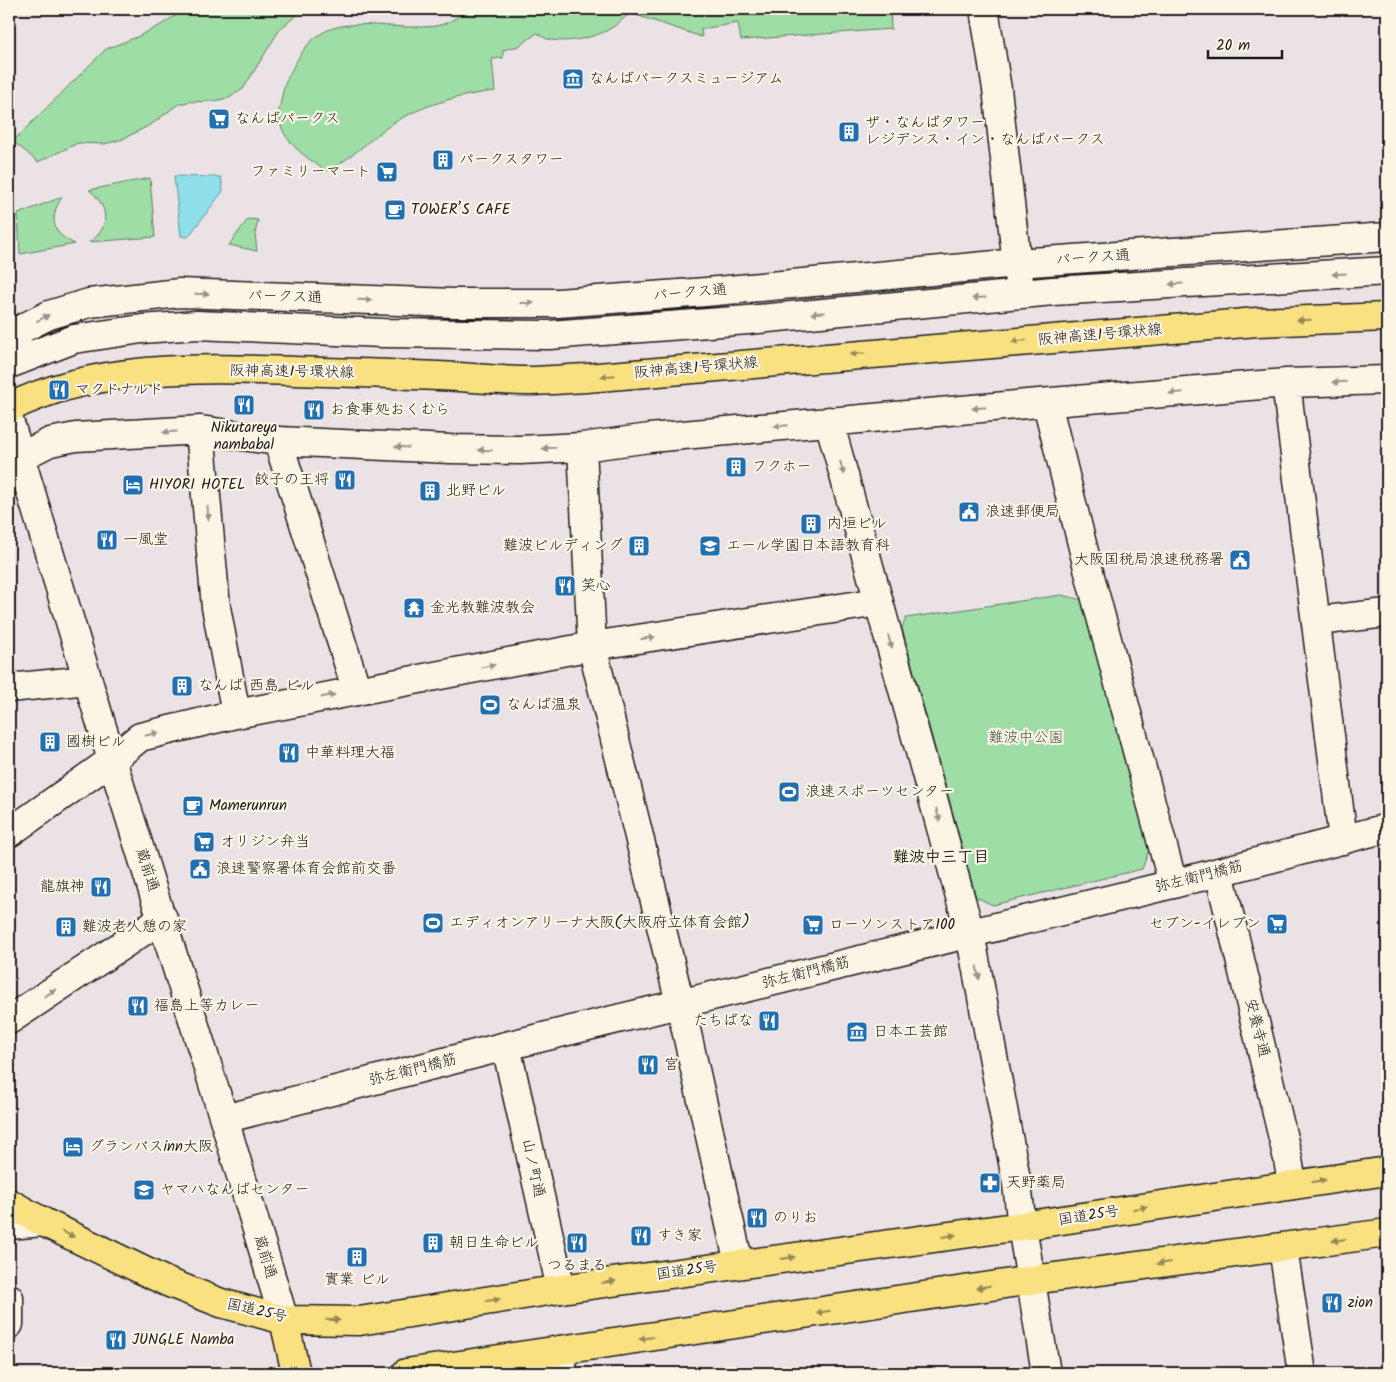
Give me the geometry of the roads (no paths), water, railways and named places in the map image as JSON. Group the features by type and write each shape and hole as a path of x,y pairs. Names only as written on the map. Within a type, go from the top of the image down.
{"highway":[{"name":"阪神高速1号環状線","path":"9,408 21,402 75,384 136,374 179,371 247,370 533,380 586,378 1257,322 1387,316"},
{"name":"国道25号","path":"9,1203 43,1222 167,1282 221,1303 284,1320 359,1320 561,1289 1022,1226 1387,1171"},
{"path":"406,1373 561,1362 1032,1280 1387,1233"},
{"path":"284,1320 296,1373"}],"street":[{"path":"984,9 997,89 1021,294"},
{"name":"パークス通","path":"9,350 21,330 49,315 89,303 179,293 454,303 558,303 706,292 1017,263 1387,238"},
{"name":"パークス通","path":"9,364 74,339 142,329 197,325 383,333 549,335 748,320 1021,294 1387,271"},
{"path":"14,461 50,442 76,437 200,430 278,441 450,449 520,450 582,447 650,438 829,421 1047,403 1286,384 1387,380"},
{"path":"1286,384 1343,840"},
{"path":"1047,403 1091,580 1173,884"},
{"name":"蔵前通","path":"9,420 14,461 88,680 163,918 284,1320"},
{"path":"829,421 970,933 1017,1184 1046,1373"},
{"path":"200,430 216,607 236,714"},
{"path":"278,441 357,691"},
{"path":"582,447 592,646 680,1003 739,1264"},
{"path":"9,834 112,760 140,737 236,714 592,646 879,602"},
{"path":"1316,622 1387,612"},
{"path":"9,688 88,680"},
{"name":"弥左衛門橋筋","path":"224,1119 506,1046 1173,884 1387,828"},
{"name":"安養寺通","path":"1219,872 1288,1159 1292,1185"},
{"path":"11,1012 163,918"},
{"name":"山ノ町通","path":"506,1046 561,1289"},
{"path":"9,1225 43,1222"},
{"path":"1282,1248 1302,1373"},
{"path":"9,1298 9,1324"}],"water":[{"path":"174,176 221,177 223,191 188,237 181,236"}],"place":[{"name":"なんばパークスミュージアム","path":"573,79"},
{"name":"なんばパークス","path":"219,119"},
{"name":"ザ・なんばタワー レジデンス・イン・なんばパークス","path":"849,132"},
{"name":"パークスタワー","path":"443,160"},
{"name":"ファミリーマート","path":"387,172"},
{"name":"TOWER’S CAFE","path":"395,210"},
{"name":"マクドナルド","path":"59,390"},
{"name":"Nikutareya nambabal","path":"244,405"},
{"name":"お食事処おくむら","path":"314,410"},
{"name":"フクホー","path":"736,467"},
{"name":"餃子の王将","path":"345,480"},
{"name":"HIYORI HOTEL","path":"133,485"},
{"name":"北野ビル","path":"430,491"},
{"name":"浪速郵便局","path":"969,512"},
{"name":"内垣ビル","path":"811,524"},
{"name":"一風堂","path":"107,540"},
{"name":"難波ビルディング","path":"639,546"},
{"name":"エール学園日本語教育科","path":"710,546"},
{"name":"大阪国税局浪速税務署","path":"1240,560"},
{"name":"笑心","path":"565,586"},
{"name":"金光教難波教会","path":"414,608"},
{"name":"なんば 西島 ビル","path":"182,686"},
{"name":"なんば温泉","path":"490,705"},
{"name":"國樹ビル","path":"50,742"},
{"name":"中華料理大福","path":"289,753"},
{"name":"浪速スポーツセンター","path":"789,792"},
{"name":"Mamerunrun","path":"193,806"},
{"name":"オリジン弁当","path":"204,842"},
{"name":"浪速警察署体育会館前交番","path":"200,869"},
{"name":"龍旗神","path":"101,887"},
{"name":"エディオンアリーナ大阪(大阪府立体育会館)","path":"433,923"},
{"name":"セブン-イレブン","path":"1277,924"},
{"name":"ローソンストア100","path":"813,925"},
{"name":"難波老人憩の家","path":"66,927"},
{"name":"福島上等カレー","path":"138,1006"},
{"name":"たちばな","path":"769,1021"},
{"name":"日本工芸館","path":"857,1032"},
{"name":"宮","path":"648,1065"},
{"name":"グランパスinn大阪","path":"73,1147"},
{"name":"天野薬局","path":"990,1183"},
{"name":"ヤマハなんばセンター","path":"144,1190"},
{"name":"のりお","path":"757,1218"},
{"name":"すき家","path":"641,1236"},
{"name":"朝日生命ビル","path":"433,1243"},
{"name":"つるまる","path":"577,1243"},
{"name":"實業 ビル","path":"357,1257"},
{"name":"zion","path":"1332,1303"},
{"name":"JUNGLE Namba","path":"116,1340"}],"district":[{"name":"難波中三丁目","path":"941,857"}],"park label":[{"name":"難波中公園","path":"1026,738"}]}
